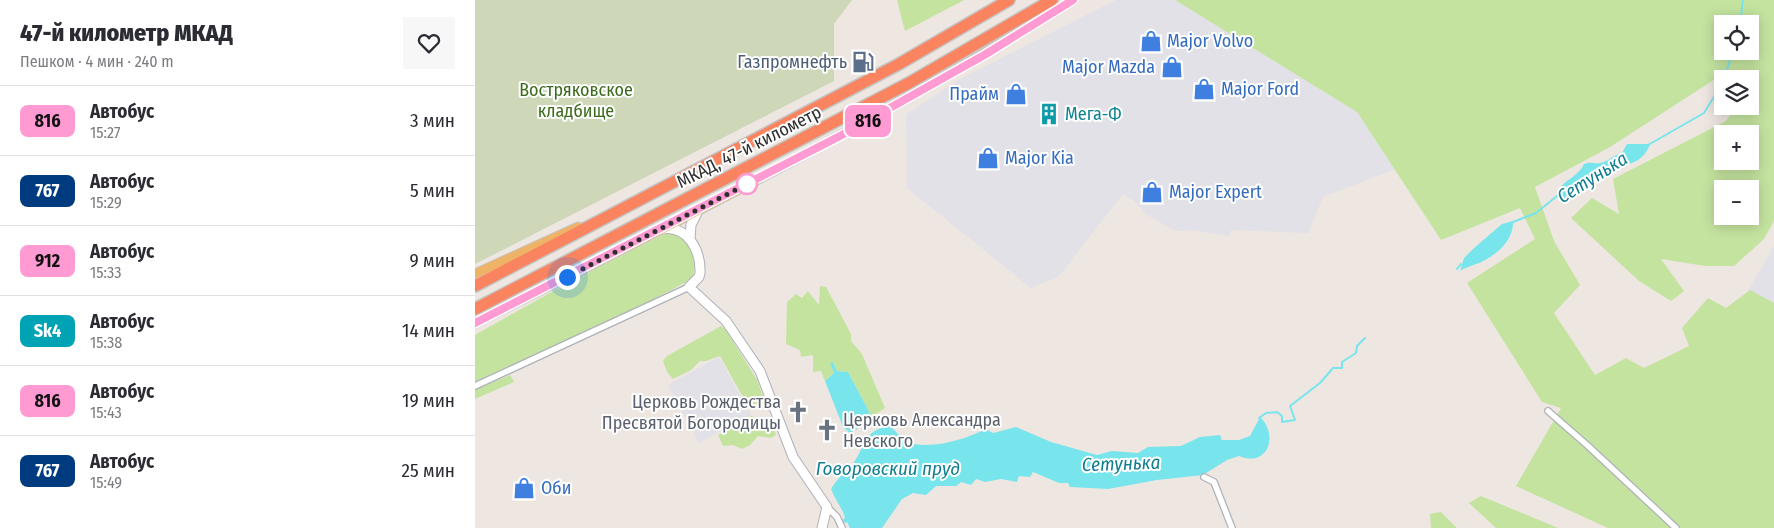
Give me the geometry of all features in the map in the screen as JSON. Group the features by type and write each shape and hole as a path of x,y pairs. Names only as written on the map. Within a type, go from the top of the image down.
{"highway":[{"name":"МКАД, 47-й километр","path":"475,286 899,64 1009,0"},
{"name":"МКАД, 47-й километр","path":"475,309 901,87 1052,0"}],"main road":[{"path":"475,323 840,136 986,54 1073,0"},
{"path":"475,274 558,235 617,211"}],"street":[{"path":"475,386 689,287 700,273 690,239 693,218 701,208"},
{"path":"660,229 680,230 690,239"},
{"path":"689,287 726,321 760,372 793,457 827,507 837,517 842,528"},
{"path":"1548,411 1676,528"},
{"path":"1204,477 1214,482 1232,528"},
{"path":"822,528 827,507"}],"shaded area":[{"path":"1116,0 1175,0 1357,112 1395,169 1323,197 1308,233 1231,230 1229,236 1190,230 1176,231 1147,215 1133,200 1123,194 1059,276 1031,288 907,188 906,114 962,78"},
{"path":"1774,246 1774,310 1742,301"},
{"path":"719,357 751,415 699,443 668,385"}],"green space":[{"name":"Востряковское кладбище","path":"475,0 852,0 834,24 834,81 475,264"},
{"path":"897,0 964,0 905,31"},
{"path":"1175,0 1774,0 1774,221 1764,239 1734,266 1705,266 1661,259 1684,291 1671,301 1639,281 1571,218 1592,198 1619,214 1613,179 1714,127 1714,170 1759,170 1759,125 1718,125 1726,121 1730,115 1759,115 1759,70 1714,70 1714,80 1610,147 1535,187 1554,241 1580,285 1554,313 1595,375 1626,358 1644,368 1689,346 1682,328 1708,298 1726,308 1750,290 1774,303 1774,528 1608,528 1516,486 1561,408 1542,402 1467,283 1535,239 1520,208 1441,240 1357,112"},
{"path":"671,231 685,239 690,248 694,260 694,272 690,280 641,306 475,382 475,335 573,280"},
{"path":"820,286 826,287 851,334 851,341 862,354 885,408 872,417 848,372 837,371 833,362 831,363 834,373 825,381 821,371 813,372 813,355 801,357 800,350 786,344 787,302 796,294 802,298 808,291 819,305"},
{"path":"721,326 726,330 757,380 764,399 763,404 754,406 750,398 743,397 720,356 700,361 691,370 673,379 667,372 663,361 667,356"},
{"path":"510,375 514,382 475,399 475,390"},
{"path":"751,416 767,420 770,417 776,435 771,438 758,436 750,445 742,449 733,445 723,446 718,435"},
{"path":"1481,496 1558,528 1496,528 1469,503"},
{"path":"1441,512 1457,528 1431,528 1430,514"}],"water":[{"path":"1627,144 1650,144 1641,158 1599,176 1580,195 1561,200 1556,197 1561,187 1584,164 1606,161 1622,153"},
{"path":"1513,221 1509,239 1501,249 1482,262 1460,271 1464,258 1474,248 1502,224"},
{"path":"833,362 837,371 848,372 872,417 870,421 850,433 843,427 825,381 834,373 830,363"},
{"name":"Говоровский пруд","path":"1260,417 1266,424 1269,432 1267,448 1263,454 1257,458 1249,459 1239,456 1227,460 1203,475 1157,480 1108,489 1070,487 1068,483 1059,483 1033,472 1030,477 1019,476 1017,482 1001,479 985,482 976,479 971,485 961,482 956,486 936,486 926,495 913,493 902,499 882,528 850,528 847,522 845,523 842,520 845,518 844,514 831,489 856,460 869,436 881,428 890,426 907,441 923,445 951,442 986,429 993,433 1016,427 1051,442 1097,455 1112,451 1138,453 1148,447 1181,446 1200,437 1220,435 1222,440 1239,440 1250,436"}],"waterway":[{"name":"Сетунька","path":"1741,15 1743,0"},
{"name":"Сетунька","path":"1727,70 1730,60"},
{"name":"Сетунька","path":"1648,145 1704,113 1714,97"},
{"name":"Сетунька","path":"1513,222 1536,213 1557,196"},
{"name":"Сетунька","path":"1457,269 1461,264"},
{"name":"Сетунька","path":"1259,418 1266,413 1277,412 1282,416 1282,422 1295,420 1290,406 1320,383 1333,368 1342,368 1342,362 1356,353 1357,346 1365,338"}],"bus line":[{"name":"816","path":"475,323 840,136 986,54 1073,0"}],"place":[{"name":"Major Volvo","path":"1151,41"},
{"name":"Газпромнефть","path":"863,62"},
{"name":"Major Mazda","path":"1172,67"},
{"name":"Major Ford","path":"1204,89"},
{"name":"Прайм","path":"1016,94"},
{"name":"Мега-Ф","path":"1049,114"},
{"name":"Major Kia","path":"988,158"},
{"name":"Major Expert","path":"1152,192"},
{"name":"Церковь Рождества Пресвятой Богородицы","path":"798,412"},
{"name":"Церковь Александра Невского","path":"827,430"},
{"name":"Оби","path":"524,488"}],"route":[{"path":"567,277 747,184"}]}
